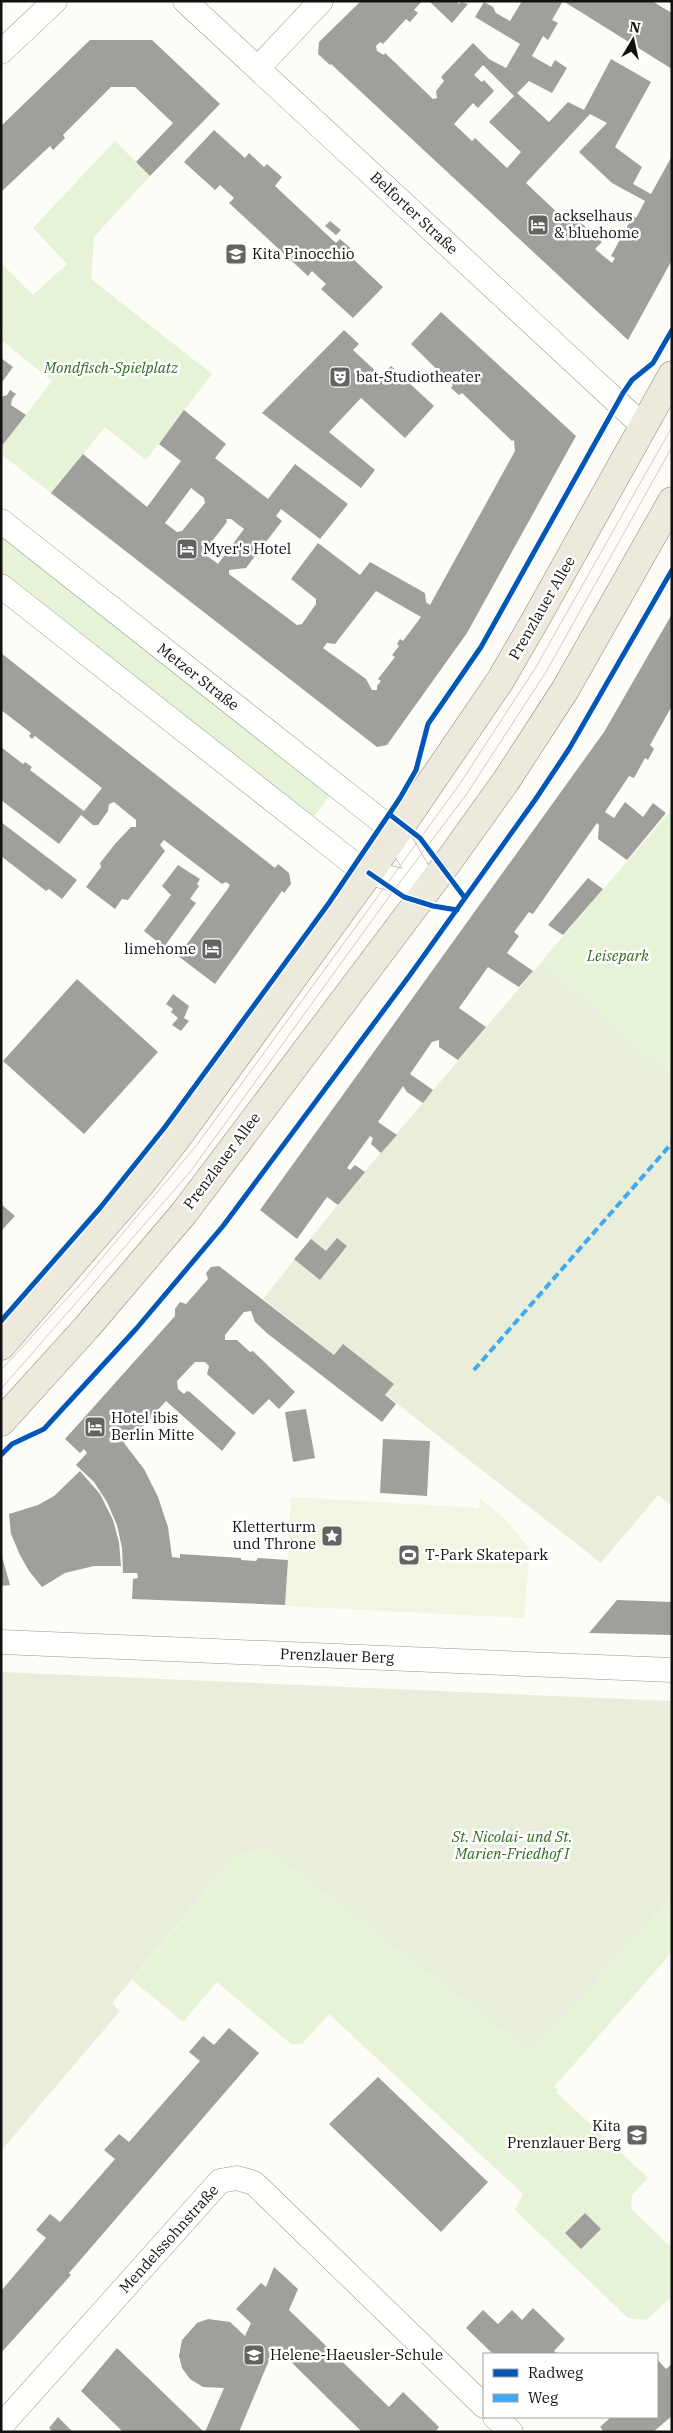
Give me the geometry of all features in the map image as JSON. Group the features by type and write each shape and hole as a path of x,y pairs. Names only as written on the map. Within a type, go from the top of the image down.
{"main road":[{"name":"Prenzlauer Allee","path":"1,1346 177,1138 369,873 395,832 500,681 672,375"},
{"name":"Prenzlauer Allee","path":"1,1422 184,1213 506,781 565,690 672,501"}],"street":[{"path":"1,52 56,1"},
{"name":"Belforter Straße","path":"185,1 644,426"},
{"path":"258,68 321,1"},
{"name":"Metzer Straße","path":"1,521 395,832"},
{"path":"1,586 354,864 369,873 427,887"},
{"path":"395,832 427,887"},
{"name":"Prenzlauer Berg","path":"1,1642 672,1670"},
{"name":"Mendelssohnstraße","path":"1,2426 220,2181 237,2178 254,2183 483,2405"},
{"path":"496,2418 511,2432"}],"green space":[{"name":"Mondfisch-Spielplatz","path":"115,141 150,176 94,237 91,279 212,374 146,460 105,427 51,493 1,454 1,447 52,381 1,340 4,333 1,330 1,263 33,295 67,264 33,228"},
{"path":"1,536 332,793 314,816 1,574"},
{"name":"Leisepark","path":"672,809 672,1077 542,961"},
{"path":"542,961 672,1077 672,1506 658,1495 601,1563 263,1299 351,1188"},
{"name":"T-Park Skatepark","path":"291,1497 479,1508 480,1498 505,1519 530,1549 524,1618 285,1606"},
{"name":"St. Nicolai- und St. Marien-Friedhof I","path":"1,1672 672,1701 672,1896 532,2053 267,1850 237,1854 112,2003 120,2011 1,2151"},
{"path":"267,1850 532,2053 672,1896 672,1952 554,2087 558,2090 556,2092 648,2178 632,2195 631,2209 672,2248 672,2297 646,2320 628,2318 515,2210 523,2194 329,2014 302,2044 291,2044 217,1982 183,2022 132,1980 237,1854"}],"building":[{"path":"361,1 422,1 414,10 418,13 410,22 406,19 383,44 380,42 376,46 377,51 384,55 385,53 433,99 437,98 436,91 444,81 441,77 473,43 489,59 506,68 520,44 475,17 484,2 493,7 496,13 510,21 522,1 563,1 552,20 558,23 548,40 543,36 532,56 551,67 555,60 567,68 552,93 529,81 517,93 549,122 568,102 584,110 611,59 651,82 615,147 642,167 633,184 651,194 672,156 672,260 628,340 318,54 319,42","holes":["483,65 514,96 489,122 521,152 507,168 475,138 472,141 454,124 473,103 478,108 494,91 484,80 482,82 474,75","590,114 607,123 579,152 612,183 645,201 636,218 633,216 611,256 615,258 612,263 595,249 602,242 577,219 575,220 567,210 562,217 526,183"]},
{"path":"429,1 456,1 459,4 461,2 468,4 452,23"},
{"path":"563,1 652,1 672,13 672,69"},
{"path":"90,40 152,40 220,104 150,176 136,162 173,123 135,87 111,87 63,135 65,138 53,150 50,146 1,192 1,126"},
{"path":"214,130 245,158 249,153 264,167 267,164 282,177 275,186 336,243 340,239 356,253 352,258 383,287 353,318 321,289 326,284 312,271 308,276 229,203 234,198 220,185 215,190 184,162"},
{"path":"330,221 341,230 336,235 325,226"},
{"path":"441,312 576,436 467,633 387,745 377,747 51,493 83,454 147,507 181,461 159,444 184,410 226,444 215,458 268,499 295,464 348,504 320,539 281,509 276,516 282,521 246,568 229,570 229,574 297,625 302,624 316,604 316,599 291,579 318,543 360,575 370,562 425,593 426,602 430,605 515,451 514,440 512,441 462,393 459,395 451,388 453,385 411,344","holes":["191,488 204,498 205,503 182,531 177,532 165,523","226,519 231,519 244,529 218,564 206,555 206,549 227,522","376,591 421,617 403,641 400,639 397,644 399,646 392,655 395,657 378,679 381,681 377,686 377,690 372,690 366,679 323,648 327,643 335,644"]},
{"path":"344,330 359,344 353,350 381,376 391,366 434,406 405,438 361,398 329,432 375,470 361,488 262,413"},
{"path":"1,358 13,367 3,381 1,380"},
{"path":"10,390 16,394 12,399 11,405 26,415 1,447 1,397 7,395"},
{"path":"672,614 672,706 650,745 654,749 648,760 645,758 634,778 629,776 605,812 614,818 625,802 643,817 653,803 666,813 627,860 598,839 599,825 597,823 533,914 529,912 514,932 519,936 507,953 533,971 519,987 488,967 459,1008 486,1027 458,1060 439,1047 439,1040 432,1042 410,1074 433,1090 423,1103 407,1092 403,1086 378,1122 397,1135 381,1153 371,1144 373,1138 370,1136 347,1168 350,1170 355,1165 365,1172 338,1205 327,1197 297,1239 260,1210 604,732"},
{"path":"1,653 275,868 278,864 289,873 291,884 284,893 282,891 215,984 178,956 230,885 226,882 222,884 164,840 160,845 165,851 128,900 122,899 115,909 86,887 101,867 100,863 115,844 131,827 136,827 136,820 114,802 109,804 108,811 98,825 93,825 81,815 59,844 1,800 1,747 23,764 25,762 32,767 30,770 84,811 102,788 35,736 32,739 29,736 31,733 1,710"},
{"path":"1,822 77,880 62,899 49,889 46,891 1,856"},
{"path":"178,865 200,879 197,884 199,886 190,899 196,903 164,947 144,931 171,895 162,886"},
{"path":"588,878 603,889 563,935 548,925"},
{"path":"77,979 158,1052 84,1134 3,1061"},
{"path":"173,994 189,1006 184,1018 189,1021 181,1031 172,1025 178,1018 171,1012 173,1009 166,1004"},
{"path":"1,1204 15,1216 1,1231"},
{"path":"337,1238 347,1246 320,1280 294,1259 311,1239 326,1251"},
{"path":"219,1266 334,1355 343,1344 394,1384 385,1395 396,1404 382,1422 268,1334 255,1322 251,1311 244,1312 225,1335 225,1340 237,1340 250,1352 253,1351 295,1392 279,1409 269,1399 253,1415 207,1374 209,1366 205,1362 195,1362 177,1381 178,1389 184,1394 187,1391 190,1392 236,1433 222,1451 166,1401 132,1438 131,1436 124,1443 144,1469 158,1497 168,1527 172,1557 180,1558 180,1554 241,1558 241,1560 256,1561 258,1558 288,1560 285,1605 132,1599 133,1579 138,1578 137,1573 123,1573 122,1548 117,1525 107,1502 94,1482 76,1465 87,1453 84,1449 80,1453 65,1439 175,1316 175,1309 180,1302 186,1304 208,1279 206,1273 211,1267"},
{"path":"306,1409 315,1458 293,1462 285,1412"},
{"path":"383,1439 430,1441 427,1496 380,1493"},
{"path":"80,1471 100,1494 113,1520 119,1542 121,1566 94,1566 65,1573 42,1587 29,1571 20,1555 11,1534 9,1514 38,1505 54,1496"},
{"path":"1,1553 10,1585 1,1586"},
{"path":"617,1600 672,1602 672,1635 589,1633"},
{"path":"229,2028 259,2053 69,2273 71,2275 1,2353 1,2291 46,2238 36,2230 50,2214 60,2222 115,2159 104,2150 119,2134 129,2142 200,2061 189,2052 203,2036 214,2045"},
{"path":"378,2077 488,2182 441,2232 329,2124"},
{"path":"585,2213 601,2229 581,2249 565,2233"},
{"path":"274,2267 298,2289 289,2310 389,2407 403,2392 439,2427 435,2432 362,2432 275,2346 239,2432 205,2432 224,2388 203,2387 190,2379 182,2368 179,2356 182,2340 197,2323 208,2319 230,2322 245,2336 251,2323 236,2309 261,2283 266,2287"},
{"path":"533,2308 565,2339 554,2351 556,2353 492,2353 466,2328 483,2310 498,2324 512,2310 522,2320"},
{"path":"117,2348 204,2432 123,2432 81,2391"},
{"path":"658,2360 666,2369 672,2364 672,2416 653,2432 604,2432 600,2427 610,2418 658,2418"},
{"path":"58,2417 73,2432 53,2432 49,2428"}],"tram line":[{"path":"1,1370 82,1282 196,1146 459,785 536,667 672,427"},
{"path":"1,1389 190,1172 394,890 466,795 546,672 672,447"}],"marked path":[{"path":"474,1370 672,1143"}],"cycle path":[{"path":"1,1321 100,1208 165,1127 329,903 400,798 416,770 428,724 481,647 623,393 632,380 653,363 672,330"},
{"path":"1,1455 12,1444 44,1429 136,1329 223,1226 410,975 535,800 569,749 672,570"},
{"path":"389,814 420,838 465,898"},
{"path":"369,873 404,897 433,906 457,910"}],"place":[{"name":"ackselhaus & bluehome","path":"538,225"},
{"name":"Kita Pinocchio","path":"236,254"},
{"name":"bat-Studiotheater","path":"340,377"},
{"name":"Myer's Hotel","path":"187,549"},
{"name":"limehome","path":"212,949"},
{"name":"Hotel ibis Berlin Mitte","path":"95,1427"},
{"name":"Kletterturm und Throne","path":"332,1536"},
{"name":"T-Park Skatepark","path":"409,1555"},
{"name":"Kita Prenzlauer Berg","path":"637,2135"},
{"name":"Helene-Haeusler-Schule","path":"254,2355"}]}
